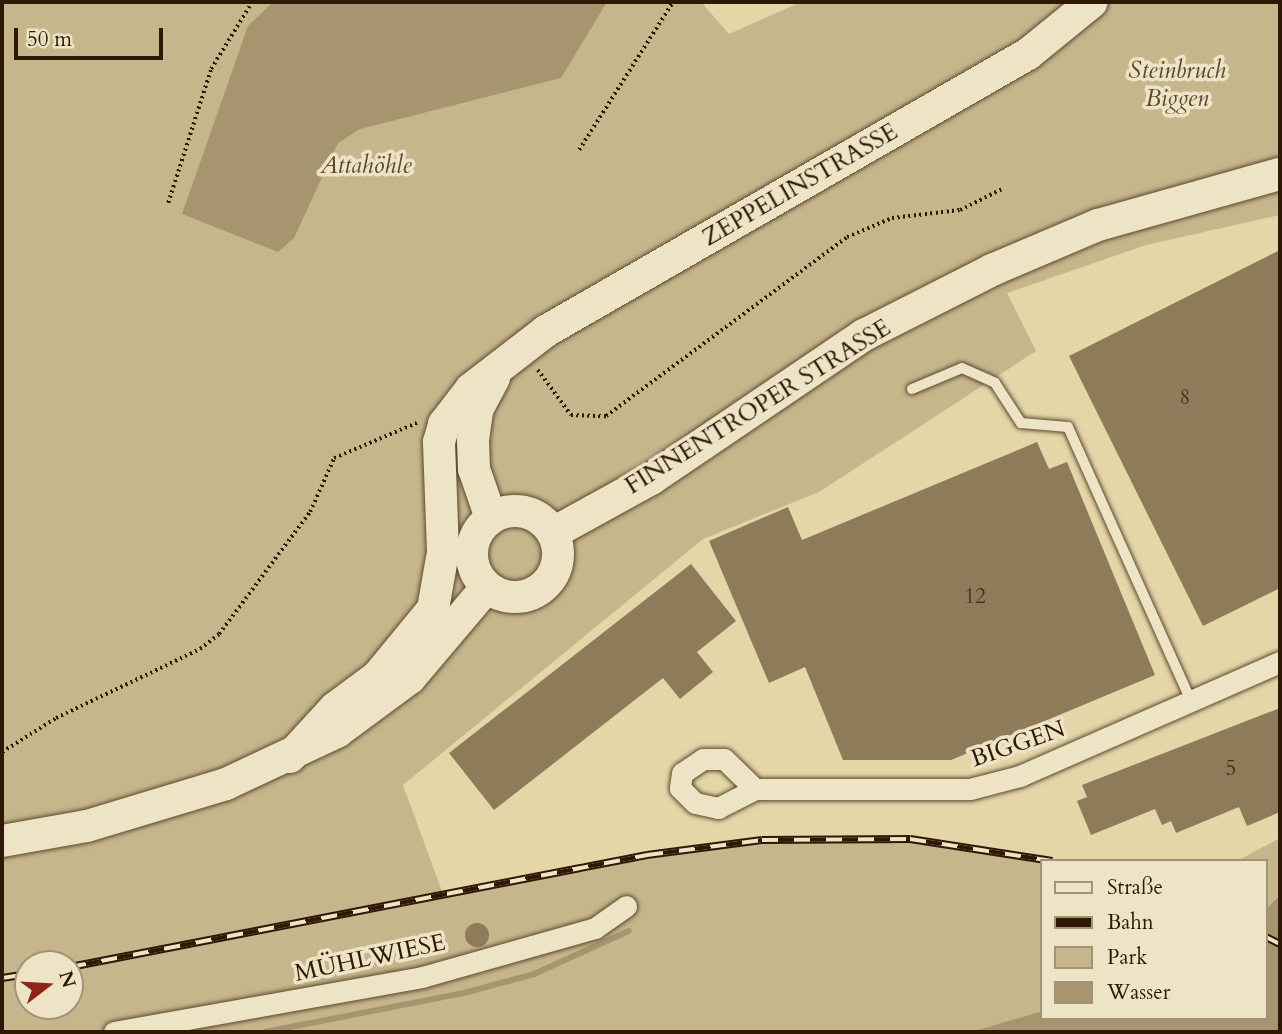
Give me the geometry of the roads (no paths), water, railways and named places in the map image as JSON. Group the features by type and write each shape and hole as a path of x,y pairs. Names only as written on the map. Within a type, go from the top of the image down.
{"main road":[{"name":"ZEPPELINSTRASSE","path":"290,757 335,708 378,676 433,609 442,573 438,466 444,424 471,389 515,355 1028,54 1092,2"},
{"name":"FINNENTROPER STRASSE","path":"553,533 651,479 864,335 980,276 1098,225 1280,174"},
{"name":"ZEPPELINSTRASSE","path":"491,518 474,469 473,440 487,387 515,355"},
{"path":"515,510 535,515 553,533 557,565 547,583 511,597 487,587 472,552 491,518 515,510"},
{"path":"2,841 154,807 290,757 370,713 410,678 487,587"}],"street":[{"name":"BIGGEN","path":"755,789 970,789 1020,776 1192,703 1280,662"},
{"name":"MÜHLWIESE","path":"114,1032 422,977 595,928 626,906"}],"lane":[{"path":"912,388 962,368 995,383 1021,423 1068,427 1192,703"}],"water":[{"path":"273,2 607,2 561,78 360,129 338,143 294,238 278,252 182,214 248,26"},
{"path":"1280,895 1280,1032 971,1032 1040,1012 1040,1020 1268,1020 1268,907"}],"waterway":[{"path":"265,1032 464,993 534,974 629,931"}],"railway":[{"path":"84,964 647,855 762,840 910,839 1040,859"},
{"path":"1268,938 1280,944"},
{"path":"2,978 14,976"}],"park label":[{"name":"Steinbruch Biggen","path":"1177,85"},
{"name":"Attahöhle","path":"366,166"}]}
